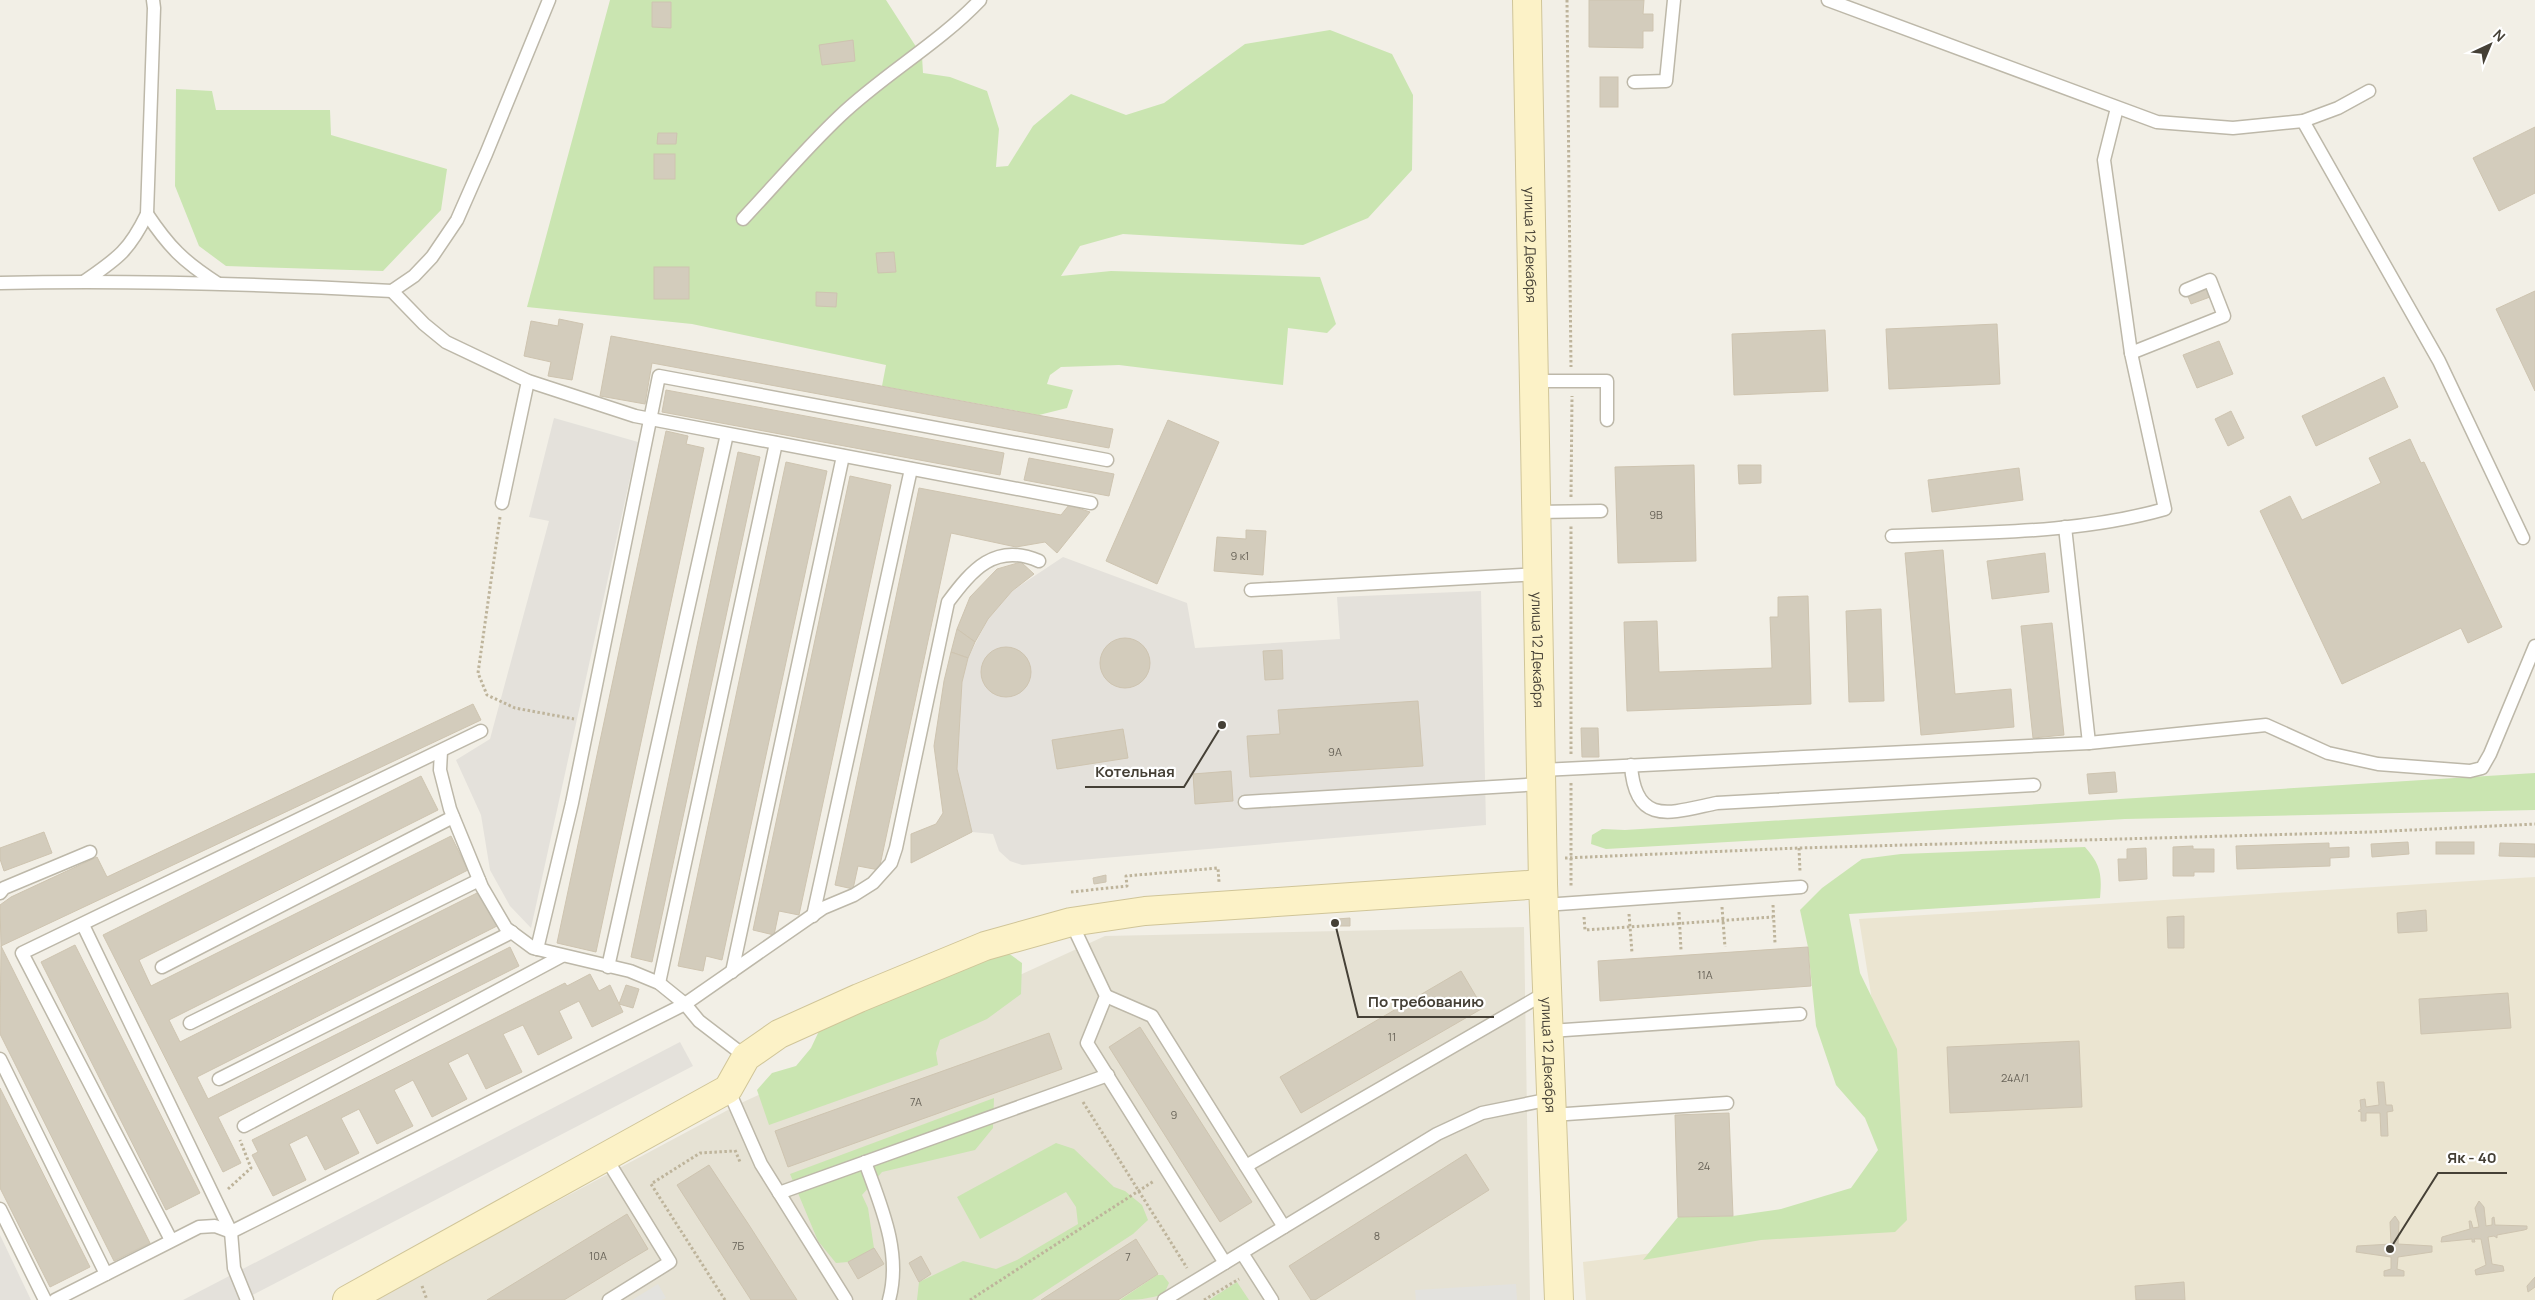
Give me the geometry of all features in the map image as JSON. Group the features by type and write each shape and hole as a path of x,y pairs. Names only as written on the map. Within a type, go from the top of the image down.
{"street":[{"name":"улица 12 Декабря","path":"1527,0 1544,883 1558,1300"},
{"path":"347,1300 728,1089 746,1057 779,1034 859,998 985,946 1071,922 1145,911 1544,883"}],"lane":[{"path":"86,281 116,260 135,239 147,214 153,0"},
{"path":"0,283 86,281 218,283 392,291 414,276 432,257 457,220 549,0"},
{"path":"743,219 839,116 891,72 958,23 980,0"},
{"path":"1634,82 1666,81 1674,0"},
{"path":"1828,0 2157,122 2223,127 2303,121 2338,108 2369,91"},
{"path":"1892,536 2065,527 2125,520 2165,509 2131,353 2104,160 2117,108"},
{"path":"2303,121 2439,361 2523,538"},
{"path":"147,214 166,243 189,265 218,283"},
{"path":"2131,353 2224,316 2210,280 2186,290"},
{"path":"392,291 424,324 446,342 528,382 652,419 1091,503"},
{"path":"537,949 589,722 652,419 659,376 1107,460"},
{"path":"1533,381 1607,381 1607,420"},
{"path":"502,503 528,382"},
{"path":"608,967 727,434"},
{"path":"659,983 776,443"},
{"path":"732,972 843,456"},
{"path":"813,916 911,469"},
{"path":"1537,512 1601,511"},
{"path":"2065,527 2089,743"},
{"path":"55,1300 199,1226 215,1226 231,1232 685,1004 813,916 873,883 891,864 948,602 971,572 995,557 1025,555 1039,561"},
{"path":"1251,590 1538,574"},
{"path":"1245,802 1542,777 1571,768 2089,743 2266,725 2328,754 2378,764 2470,771 2482,768 2490,754 2535,646"},
{"path":"171,1240 22,953 481,730"},
{"path":"441,751 440,770 453,817 479,880 506,928 537,949 630,971 659,983 685,1004 699,1021 746,1057"},
{"path":"1631,765 1632,785 1640,800 1650,809 1666,812 1684,812 1717,803 2034,785"},
{"path":"162,967 453,817"},
{"path":"0,893 4,888 90,852"},
{"path":"190,1023 479,880"},
{"path":"1544,883 1577,903 1801,888"},
{"path":"1071,922 1106,996 1152,1016 1284,1227"},
{"path":"83,925 231,1232 234,1268 247,1300"},
{"path":"219,1079 512,932"},
{"path":"244,1126 562,956"},
{"path":"1246,1166 1547,992"},
{"path":"1106,996 1088,1043 1225,1263"},
{"path":"1550,1031 1800,1014"},
{"path":"0,1059 106,1274"},
{"path":"779,1193 1108,1075"},
{"path":"728,1089 762,1164 846,1300"},
{"path":"1164,1300 1437,1134 1482,1113 1551,1107 1727,1103"},
{"path":"606,1158 670,1262 609,1300"},
{"path":"865,1162 886,1222 894,1263 889,1300"},
{"path":"0,1209 45,1300"},
{"path":"1242,1252 1272,1300"}],"path":[{"path":"1567,0 1572,381 1571,858 1577,903 1585,930 1773,917"},
{"path":"502,503 478,673 487,695 515,708 589,722"},
{"path":"1544,883 1571,858 1798,848 2371,832 2535,824"},
{"path":"1798,848 1801,888"},
{"path":"1072,892 1127,886 1126,876 1218,868 1219,888"},
{"path":"1772,890 1775,943"},
{"path":"1721,893 1725,947"},
{"path":"1678,896 1681,950"},
{"path":"1628,899 1632,953"},
{"path":"1074,1087 1195,1281"},
{"path":"215,1200 251,1168 239,1137 244,1126"},
{"path":"725,1300 651,1184 700,1153 734,1151"},
{"path":"970,1300 1168,1172"},
{"path":"1204,1300 1238,1278 1243,1285"}],"shaded area":[{"path":"554,418 638,442 531,928 510,906 490,870 481,815 456,760 490,739 549,521 529,517"},
{"path":"1063,557 1187,603 1195,648 1340,639 1337,597 1481,591 1486,825 1022,865 1010,861 999,851 993,834 972,832 957,769 962,682 968,658 988,619 1012,591"},
{"path":"2535,877 2535,1300 1586,1300 1583,1262 1907,1220 1859,919"},
{"path":"1524,927 1530,1300 372,1300 741,1103 1105,936"},
{"path":"680,1042 693,1066 243,1300 183,1300"},
{"path":"0,1235 31,1300 0,1300"},
{"path":"658,1284 666,1298 662,1300 632,1300"},
{"path":"1516,1284 1517,1300 1416,1300 1415,1290"}],"green space":[{"path":"610,0 886,0 922,56 923,73 950,77 987,91 999,129 996,167 1008,166 1033,126 1071,94 1126,115 1164,103 1245,44 1330,30 1392,54 1413,95 1412,170 1368,218 1303,245 1123,234 1080,246 1061,276 1111,271 1320,277 1336,324 1327,333 1288,328 1283,385 1119,365 1061,367 1050,375 1047,384 1073,390 1067,408 1039,415 882,386 886,365 692,324 527,307"},
{"path":"176,89 212,91 216,110 330,110 331,135 447,169 441,210 383,271 226,266 199,246 175,186"},
{"path":"2535,773 2535,810 2125,819 1606,849 1591,844 1592,835 1602,829 1625,830"},
{"path":"2085,847 2094,859 2099,871 2101,883 2100,898 1849,914 1860,973 1897,1049 1907,1220 1895,1232 1761,1240 1643,1260 1678,1217 1733,1216 1781,1209 1851,1188 1878,1150 1865,1118 1836,1085 1816,1026 1808,947 1800,910 1822,888 1862,859 1901,854"},
{"path":"1004,950 1022,963 1021,994 987,1019 940,1040 936,1053 938,1065 769,1125 757,1090 772,1073 796,1066 811,1048 819,1031 831,1019"},
{"path":"994,1098 993,1128 975,1150 882,1172 862,1195 868,1208 874,1248 848,1262 836,1263 818,1241 790,1174"},
{"path":"1056,1143 1074,1149 1114,1187 1125,1191 1142,1205 1148,1220 1133,1234 1032,1300 917,1300 919,1282 963,1261 996,1269 1017,1260 1078,1224 1076,1207 1066,1192 980,1239 957,1197"},
{"path":"1157,1275 1163,1275 1169,1283 1164,1294 1142,1299 1120,1300"},
{"path":"1237,1282 1249,1300 1209,1300"}],"building":[{"path":"1589,0 1644,0 1643,14 1653,14 1653,31 1643,31 1643,48 1589,47"},
{"path":"652,2 671,2 671,28 652,27"},
{"path":"853,40 855,61 822,65 819,45"},
{"path":"1600,77 1618,77 1618,107 1600,107"},
{"path":"2535,127 2535,193 2499,211 2473,158"},
{"path":"658,133 677,133 676,144 657,144"},
{"path":"654,154 675,154 675,179 654,179"},
{"path":"894,252 896,272 878,273 876,253"},
{"path":"654,267 689,267 689,299 654,299"},
{"path":"2206,287 2210,297 2191,304 2187,294"},
{"path":"2535,291 2535,391 2496,309"},
{"path":"816,292 837,293 836,307 816,306"},
{"path":"559,319 583,324 572,380 548,376 551,362 524,356 531,321 558,326"},
{"path":"1997,324 2000,384 1889,389 1886,329"},
{"path":"1825,330 1828,391 1734,395 1732,334"},
{"path":"611,336 1113,429 1109,448 652,363 645,404 600,396"},
{"path":"2219,341 2233,374 2197,388 2183,355"},
{"path":"2384,377 2398,407 2316,446 2302,416"},
{"path":"666,390 1004,453 1000,475 662,412"},
{"path":"2231,411 2244,438 2228,446 2215,419"},
{"path":"1168,420 1219,442 1157,584 1106,561"},
{"path":"666,431 688,436 686,444 704,448 596,952 557,943"},
{"path":"2410,439 2421,463 2424,462 2502,627 2468,643 2461,628 2342,684 2260,511 2290,496 2302,520 2381,483 2369,458"},
{"path":"738,452 760,457 652,962 631,957"},
{"path":"1029,458 1114,474 1109,496 1024,480"},
{"path":"786,462 827,471 722,960 706,956 703,971 678,966"},
{"path":"1694,465 1696,561 1618,563 1615,467"},
{"path":"1738,465 1761,465 1761,483 1739,484"},
{"path":"2019,468 2023,500 1932,512 1928,480"},
{"path":"850,476 891,485 799,915 779,911 774,935 753,930"},
{"path":"919,488 1061,515 1069,505 1090,512 1057,553 1045,542 1016,547 951,533 879,870 858,866 853,889 835,885"},
{"path":"1246,530 1266,531 1263,575 1214,571 1217,537 1246,539"},
{"path":"1943,550 1955,694 2011,689 2014,727 1921,735 1905,553"},
{"path":"2045,553 2049,592 1992,599 1987,561"},
{"path":"1021,562 1034,574 1012,591 988,619 975,642 957,629 970,597 997,569"},
{"path":"1808,596 1811,704 1627,711 1624,622 1657,621 1659,672 1772,668 1770,617 1778,617 1778,597"},
{"path":"1881,609 1884,701 1849,702 1846,611"},
{"path":"2052,623 2064,735 2033,738 2021,626"},
{"path":"957,629 975,642 968,658 951,652"},
{"path":"1120,638 1130,638 1143,645 1150,658 1150,668 1143,681 1130,688 1120,688 1111,684 1104,677 1100,668 1100,658 1104,649 1111,642"},
{"path":"1001,647 1011,647 1024,654 1031,667 1031,677 1024,690 1011,697 1001,697 992,693 985,686 981,677 981,667 985,658 992,651"},
{"path":"1282,650 1283,679 1265,680 1263,651"},
{"path":"951,652 968,658 962,682 957,769 972,832 911,863 911,834 936,824 943,813 934,746 944,681"},
{"path":"1418,701 1423,766 1250,777 1247,736 1280,734 1278,710"},
{"path":"473,704 481,720 1,946 0,905 11,897 97,857 107,877"},
{"path":"1581,728 1598,728 1599,757 1582,757"},
{"path":"1123,729 1128,758 1057,769 1052,740"},
{"path":"1231,771 1233,801 1195,804 1193,774"},
{"path":"2115,772 2117,792 2089,794 2087,774"},
{"path":"421,776 438,810 139,960 151,986 451,836 468,870 169,1020 180,1042 479,892 497,926 197,1077 208,1099 510,947 519,966 218,1117 241,1163 223,1172 103,935"},
{"path":"44,832 52,853 4,871 0,859 0,848"},
{"path":"2408,842 2409,854 2372,857 2371,844"},
{"path":"2436,842 2474,842 2474,854 2436,854"},
{"path":"2329,843 2329,848 2349,847 2349,857 2330,858 2330,866 2237,869 2236,846"},
{"path":"2500,843 2535,844 2535,857 2499,856"},
{"path":"2193,846 2193,849 2214,849 2214,872 2194,872 2194,876 2173,876 2173,847"},
{"path":"2146,848 2147,879 2119,881 2118,859 2127,859 2127,849"},
{"path":"1106,875 1106,882 1094,884 1093,878"},
{"path":"2426,910 2427,931 2398,933 2397,913"},
{"path":"2184,916 2184,948 2168,948 2167,917"},
{"path":"1350,918 1350,926 1338,926 1337,919"},
{"path":"75,945 200,1193 166,1210 41,962"},
{"path":"1,946 150,1243 114,1261 0,1034"},
{"path":"1808,947 1811,986 1600,1001 1598,961"},
{"path":"1461,971 1483,1008 1301,1113 1280,1077"},
{"path":"590,974 599,991 610,985 623,1012 592,1027 579,1001 559,1011 572,1038 538,1055 523,1025 503,1034 522,1072 486,1089 468,1053 448,1063 467,1099 432,1117 413,1080 394,1090 413,1126 377,1144 359,1109 341,1118 359,1153 325,1170 307,1135 289,1144 306,1180 273,1196 252,1155 258,1152 252,1140 565,983 567,986"},
{"path":"626,985 639,989 633,1008 619,1004"},
{"path":"2508,993 2511,1028 2421,1034 2419,999"},
{"path":"1140,1027 1252,1202 1220,1222 1109,1047"},
{"path":"1049,1033 1062,1069 788,1167 775,1131"},
{"path":"2079,1041 2082,1107 1950,1113 1947,1047"},
{"path":"2377,1082 2384,1082 2386,1105 2392,1105 2393,1111 2387,1112 2388,1136 2381,1136 2380,1113 2366,1113 2366,1121 2361,1121 2361,1112 2358,1111 2361,1109 2360,1100 2365,1099 2366,1107 2379,1105"},
{"path":"0,1088 90,1267 50,1287 0,1188"},
{"path":"1729,1113 1733,1216 1678,1217 1675,1115"},
{"path":"1466,1154 1489,1190 1315,1300 1311,1300 1289,1266"},
{"path":"709,1165 797,1300 751,1300 677,1185"},
{"path":"2479,1201 2484,1207 2486,1226 2492,1225 2492,1218 2494,1217 2495,1225 2527,1226 2527,1229 2524,1230 2497,1235 2497,1238 2494,1236 2488,1237 2492,1264 2503,1266 2504,1271 2476,1275 2475,1270 2486,1265 2481,1239 2474,1239 2475,1242 2472,1242 2472,1239 2441,1242 2442,1237 2470,1229 2469,1221 2471,1221 2473,1228 2479,1227 2475,1208"},
{"path":"627,1214 648,1249 564,1300 487,1300"},
{"path":"2395,1216 2399,1222 2398,1244 2432,1246 2432,1252 2398,1257 2397,1269 2404,1271 2404,1276 2384,1276 2384,1271 2391,1269 2391,1257 2356,1252 2357,1246 2391,1244 2390,1222"},
{"path":"1136,1239 1158,1274 1118,1300 1041,1300"},
{"path":"874,1248 884,1264 858,1279 848,1262"},
{"path":"921,1256 931,1274 919,1282 909,1263"},
{"path":"2535,1277 2535,1287 2528,1292 2527,1286"},
{"path":"2184,1282 2185,1300 2136,1300 2135,1286"}],"place":[{"name":"Котельная","path":"1222,725"},
{"name":"По требованию","path":"1335,923"},
{"name":"Як - 40","path":"2390,1249"}]}
